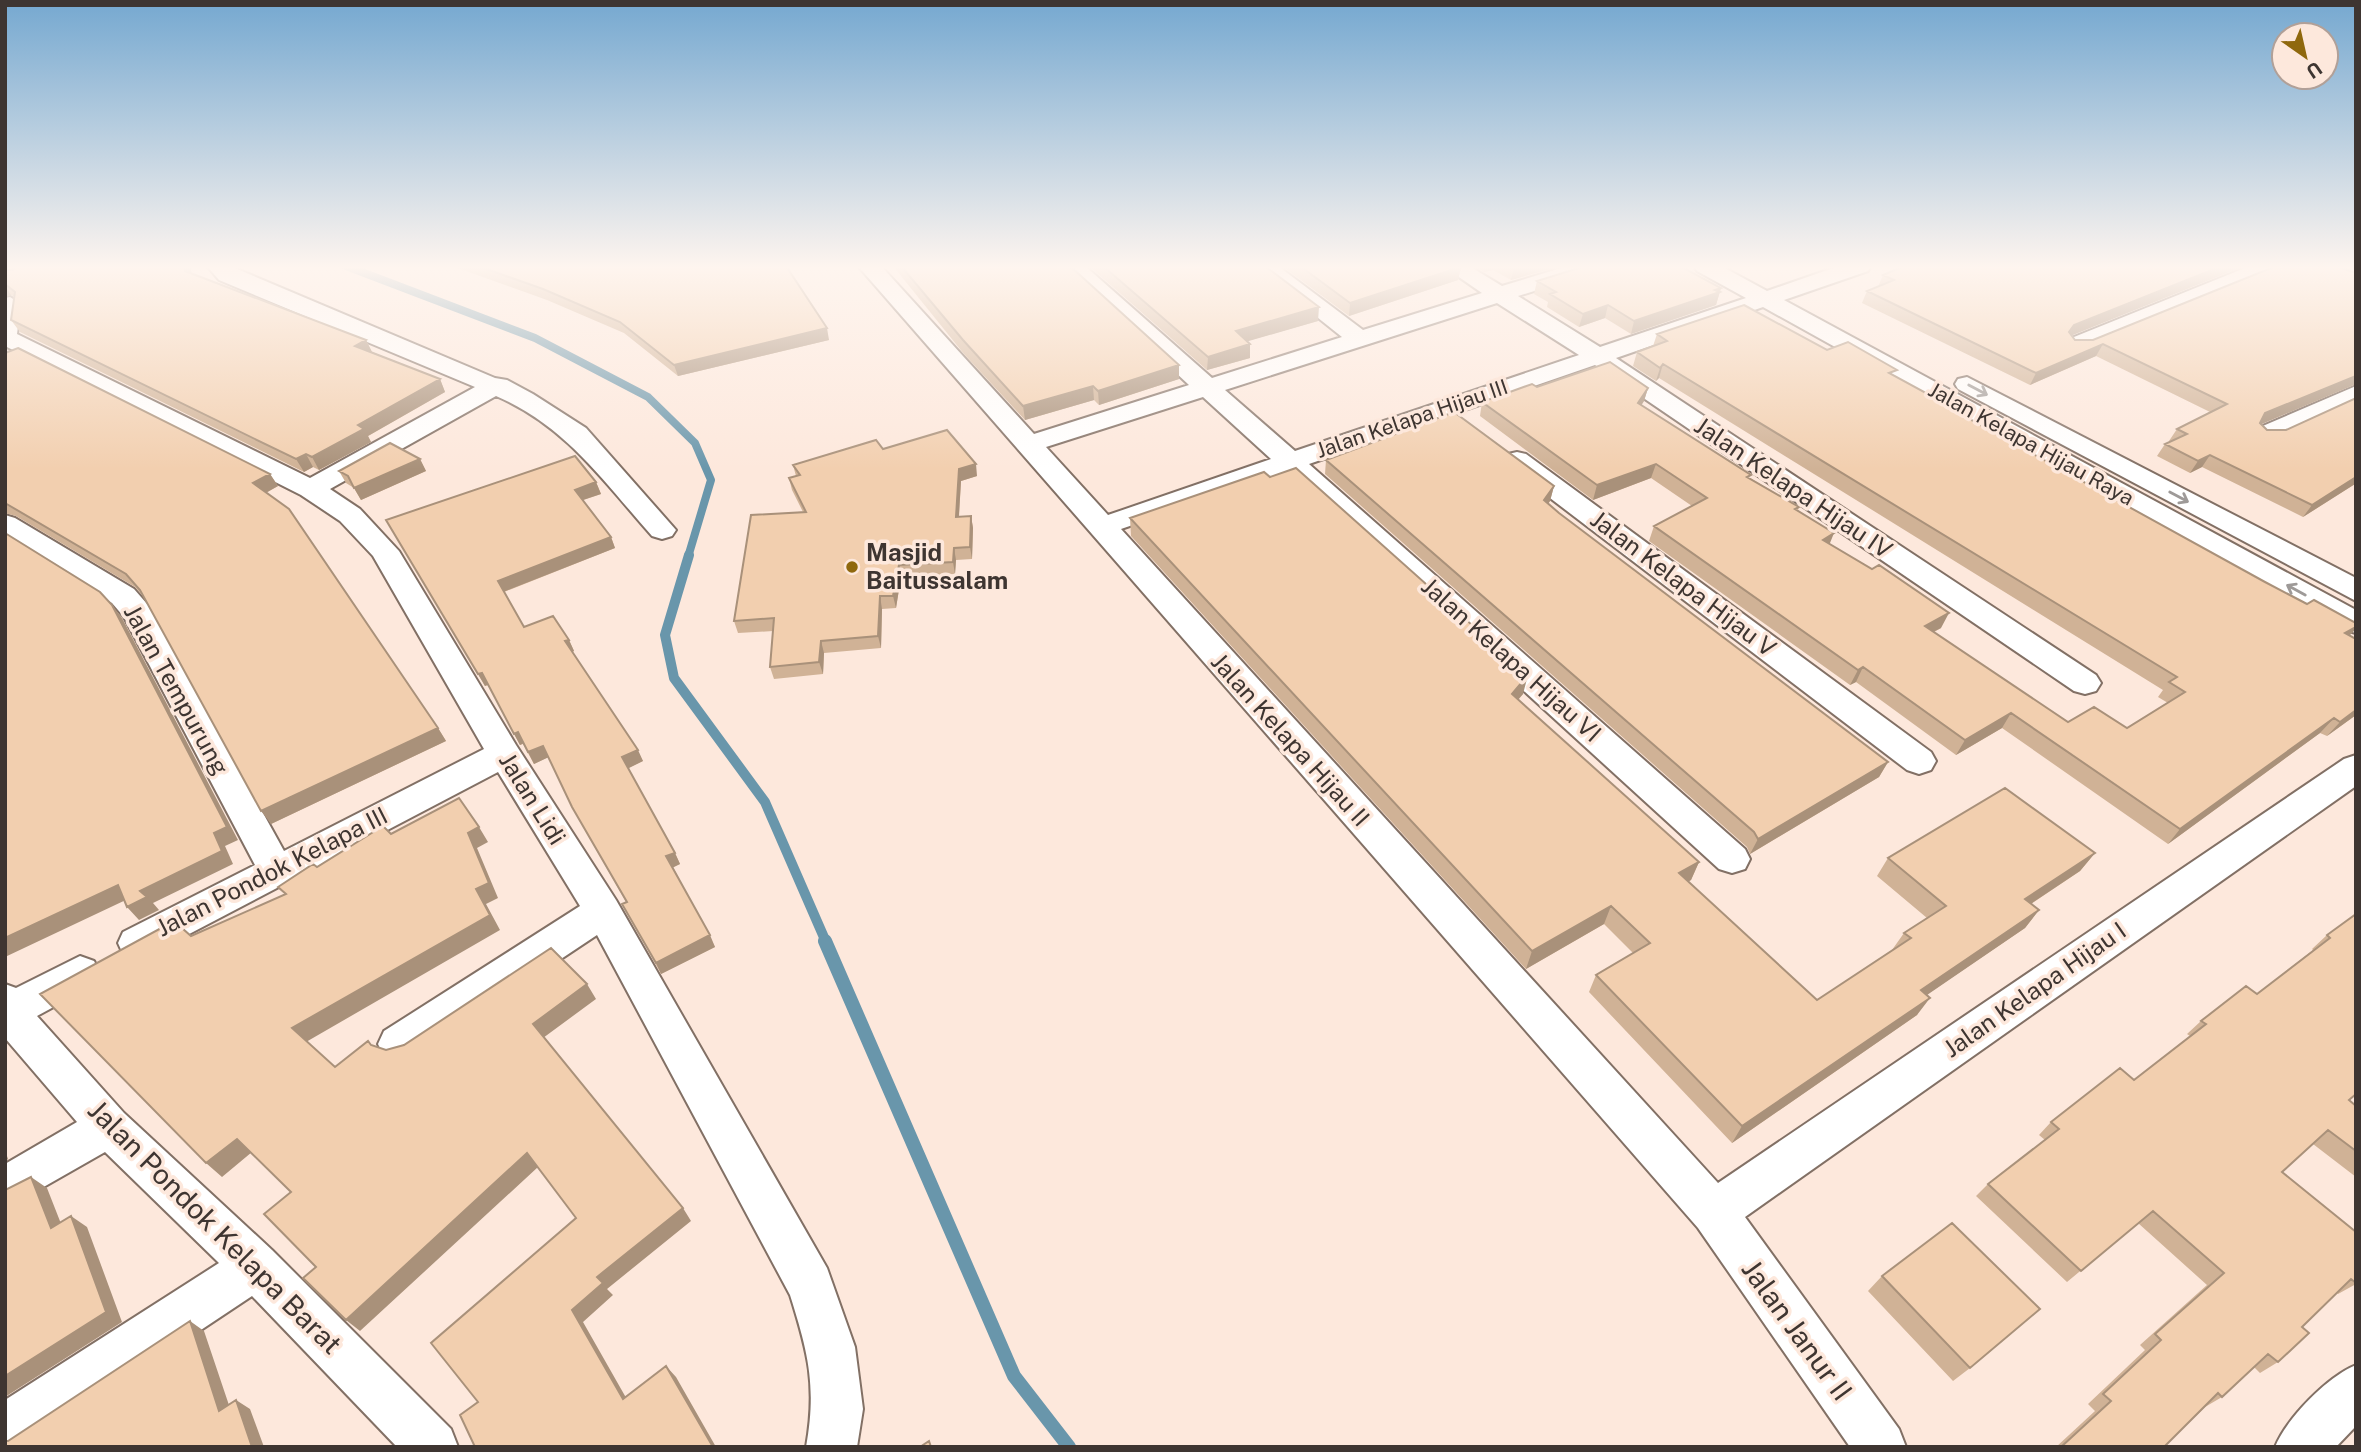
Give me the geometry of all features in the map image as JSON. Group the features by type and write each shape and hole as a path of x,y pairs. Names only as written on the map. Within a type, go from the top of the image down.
{"street":[{"path":"372,334 498,385 577,434 662,530"},
{"name":"Jalan Kelapa Hijau II","path":"930,334 1714,1212"},
{"name":"Jalan Kelapa Hijau VI","path":"1148,334 1732,859"},
{"path":"1353,334 1360,339"},
{"path":"1029,444 1376,334"},
{"name":"Jalan Kelapa Hijau IV","path":"1563,334 2085,683"},
{"name":"Jalan Kelapa Hijau III","path":"1100,527 1659,334"},
{"name":"Jalan Kelapa Hijau Raya","path":"1829,334 2356,623"},
{"name":"Jalan Kelapa Hijau Raya","path":"1873,334 2356,590"},
{"path":"2077,344 2102,334"},
{"name":"Jalan Lidi","path":"5,337 310,489 350,515 386,551 504,754 604,911 810,1285 831,1347 838,1409 831,1447"},
{"path":"310,489 498,385"},
{"path":"2267,434 2356,393"},
{"name":"Jalan Kelapa Hijau V","path":"1447,407 1919,761"},
{"name":"Jalan Tempurung","path":"5,524 122,596 137,612 275,869"},
{"name":"Jalan Pondok Kelapa III","path":"6,1009 504,754"},
{"name":"Jalan Kelapa Hijau I","path":"1714,1212 2356,768"},
{"path":"399,1044 604,911"},
{"name":"Jalan Pondok Kelapa Barat","path":"6,1009 109,1127 256,1266 433,1447"},
{"path":"5,1188 109,1127"},
{"name":"Jalan Janur II","path":"1714,1212 1881,1447"},
{"path":"5,1430 256,1266"},
{"path":"2300,1447 2356,1390"}],"building":[{"path":"39,334 350,334 366,340 355,346 440,379 358,425 364,429 312,457 306,454 296,459"},
{"path":"635,334 803,334 674,365"},
{"path":"958,334 1145,334 1179,365 1098,391 1093,386 1023,406"},
{"path":"1181,334 1239,334 1250,344 1208,357"},
{"path":"1657,334 1797,334 1827,350 1848,342 1897,370 1889,373 1948,405 1946,406 2265,582 2307,604 2314,600 2356,623 2356,627 2345,633 2356,639 2356,710 2340,722 2334,718 2180,829 2011,713 1965,740 1863,667 1858,670 1654,526 1707,498 1656,464 1597,485 1482,402 1532,384 1537,387 1610,362 1648,388 1638,403 1751,475 1747,477 1799,507 1795,509 1834,533 1823,540 1872,569 1879,565 1949,613 1925,626 2068,722 2094,707 2127,728 2185,692 2169,682 2177,677 1663,364 1660,368 1637,352 1667,341"},
{"path":"1955,334 2070,334 2075,340 2093,340 2108,334 2356,334 2356,376 2265,413 2260,423 2267,430 2286,430 2356,398 2356,477 2312,505 2210,455 2198,461 2165,444 2187,434 2177,429 2227,404 2103,344 2036,373"},
{"path":"18,348 270,474 253,483 289,509 438,728 261,811 140,590 126,574 5,503 5,353"},
{"path":"1454,412 1554,486 1544,500 1559,513 1888,762 1758,839 1754,832 1326,460"},
{"path":"947,430 976,464 959,469 956,517 971,516 970,547 954,548 953,562 899,565 893,596 880,596 878,636 821,641 819,662 770,667 774,618 734,621 751,515 806,512 789,478 800,475 793,465 876,440 883,449"},
{"path":"390,443 420,459 354,488 348,476 339,471"},
{"path":"575,456 596,482 575,490 611,537 498,581 524,627 553,616 569,640 565,641 638,750 622,757 675,853 666,856 710,935 656,963 622,904 627,902 572,807 543,746 528,752 518,732 514,734 482,673 478,674 386,520"},
{"path":"1296,468 1528,675 1512,694 1699,862 1679,873 1817,1000 1911,938 1904,933 1946,906 1888,858 2005,788 2095,853 2025,899 2039,910 1921,990 1930,998 1742,1126 1596,975 1650,943 1611,906 1532,951 1130,518 1264,472 1270,477"},
{"path":"5,533 100,592 112,605 227,827 214,833 222,851 140,891 147,897 127,907 118,885 5,938"},
{"path":"459,798 479,827 468,833 489,883 476,889 490,915 292,1028 335,1067 368,1041 371,1045 386,1050 404,1045 551,948 587,984 533,1024 683,1208 597,1277 603,1283 572,1310 623,1399 666,1366 713,1447 475,1447 460,1415 478,1402 431,1343 576,1218 527,1153 346,1320 303,1278 316,1267 264,1214 291,1192 237,1139 206,1163 40,994 174,921 191,936 286,894 278,887 313,864 317,867 383,826 391,834"},
{"path":"2356,914 2356,1094 2349,1100 2356,1106 2356,1151 2328,1130 2282,1172 2356,1232 2356,1283 2351,1279 2302,1327 2309,1333 2278,1362 2268,1354 2222,1397 2218,1393 2164,1447 2061,1447 2111,1401 2103,1394 2161,1340 2155,1334 2224,1273 2153,1211 2081,1271 1988,1184 2059,1129 2051,1122 2120,1068 2134,1080 2206,1024 2201,1021 2246,986 2257,994 2330,938 2327,935"},
{"path":"31,1177 51,1228 71,1216 106,1312 5,1376 5,1190"},
{"path":"1952,1223 2040,1309 1970,1368 1882,1276"},
{"path":"190,1321 219,1411 236,1400 252,1447 5,1447 5,1441"},
{"path":"929,1441 931,1447 920,1447"}],"waterway":[{"path":"524,334 648,397 695,443 711,480 688,557"},
{"path":"689,555 665,635 674,678 765,802 826,942"},
{"path":"825,941 1014,1376 1069,1447"}],"place":[{"name":"Masjid Baitussalam","path":"852,567"}]}
